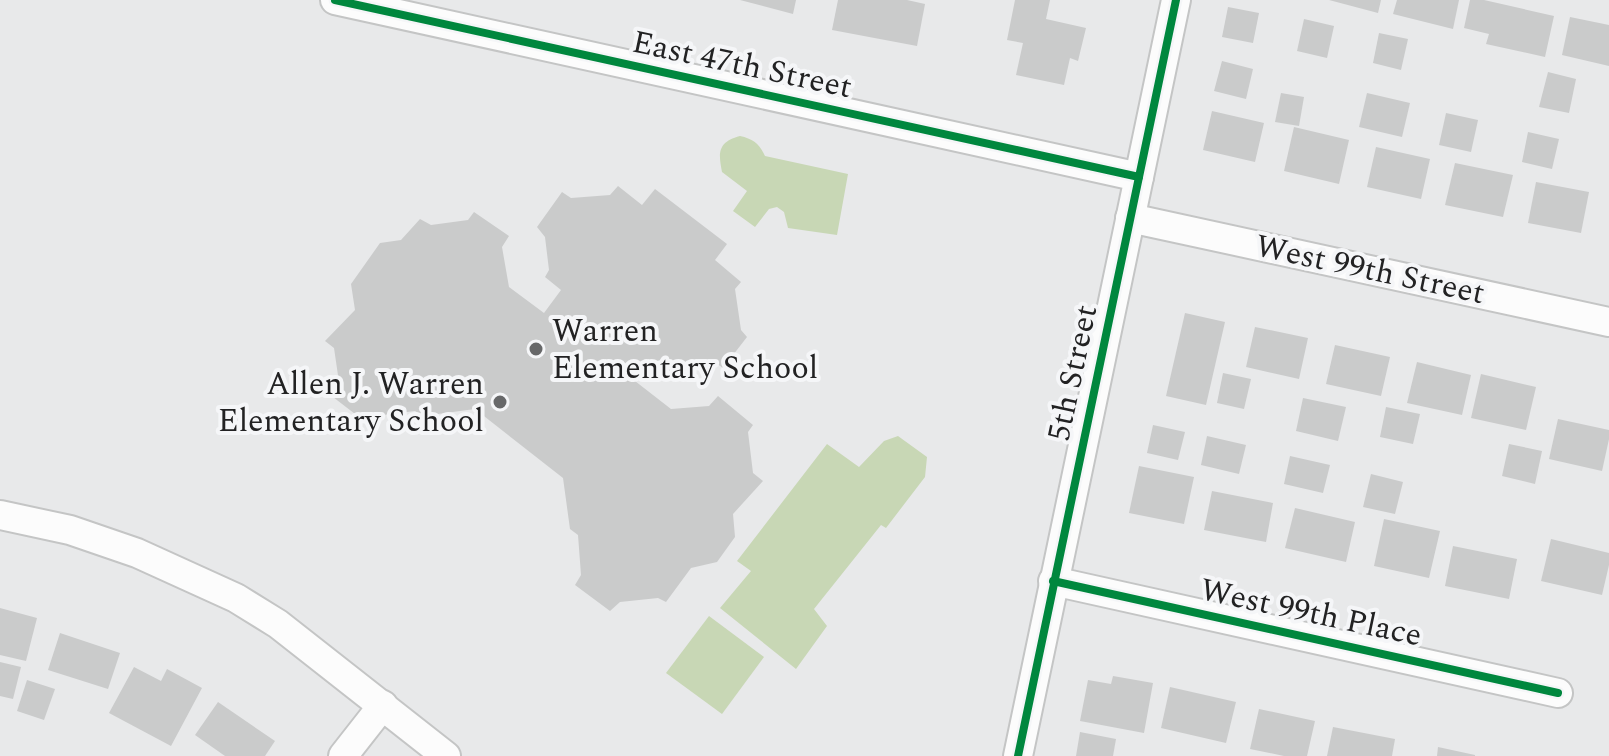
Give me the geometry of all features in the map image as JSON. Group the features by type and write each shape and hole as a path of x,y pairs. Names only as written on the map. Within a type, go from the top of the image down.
{"street":[{"name":"East 47th Street","path":"335,0 1139,177"},
{"name":"5th Street","path":"1018,756 1176,0"},
{"name":"West 99th Street","path":"1130,218 1609,322"},
{"path":"0,515 70,530 137,553 236,598 278,624 446,756"},
{"name":"West 99th Place","path":"1053,581 1558,693"},
{"path":"343,756 383,705"}],"green space":[{"path":"740,136 755,142 765,156 848,174 837,235 788,228 784,212 777,207 769,209 755,227 733,211 747,191 722,172 720,153 727,141"},
{"path":"898,436 927,457 925,477 886,528 881,525 814,609 827,626 796,669 720,608 751,571 737,561 827,444 859,467 884,441"},
{"path":"709,616 764,657 722,714 666,673"}],"building":[{"path":"740,0 796,0 793,14"},
{"path":"838,0 907,0 925,4 917,46 832,30"},
{"path":"1015,0 1050,0 1046,19 1086,28 1078,61 1070,58 1064,85 1016,75 1023,43 1007,40"},
{"path":"1329,0 1381,0 1378,13"},
{"path":"1397,0 1459,0 1453,29 1393,14"},
{"path":"1470,0 1484,0 1554,16 1545,57 1486,44 1489,34 1464,28"},
{"path":"1228,7 1259,13 1253,43 1222,37"},
{"path":"1570,17 1609,25 1609,66 1562,55"},
{"path":"1304,19 1334,26 1327,58 1297,51"},
{"path":"1379,33 1408,39 1401,70 1373,63"},
{"path":"1222,61 1253,69 1246,99 1214,91"},
{"path":"1548,72 1576,79 1569,113 1539,107"},
{"path":"1281,93 1304,97 1299,126 1275,122"},
{"path":"1367,93 1410,103 1402,137 1359,127"},
{"path":"1212,111 1264,123 1255,162 1203,150"},
{"path":"1446,113 1478,120 1471,152 1439,145"},
{"path":"1294,127 1349,140 1339,184 1284,171"},
{"path":"1528,132 1559,139 1552,169 1522,162"},
{"path":"1376,147 1430,159 1421,199 1367,187"},
{"path":"1455,163 1513,175 1503,217 1445,205"},
{"path":"1536,182 1589,192 1581,233 1528,223"},
{"name":"Allen J. Warren Elementary School","path":"618,186 642,205 655,189 727,244 715,260 741,282 735,289 741,330 747,337 723,368 713,361 675,368 668,374 650,361 635,381 671,409 709,406 718,396 753,425 748,432 753,473 763,481 733,514 735,537 717,562 691,568 666,602 658,598 620,602 610,611 575,585 581,575 578,535 570,529 563,478 475,409 423,416 415,411 375,416 368,424 333,397 340,389 334,348 325,341 355,310 351,284 380,243 401,240 420,219 431,225 468,220 474,212 509,236 502,247 509,287 544,313 561,290 545,277 549,270 545,237 537,227 562,192 571,198 610,195"},
{"path":"1185,313 1225,322 1206,405 1166,396"},
{"path":"1255,327 1308,338 1299,379 1246,367"},
{"path":"1335,345 1390,357 1381,396 1326,384"},
{"path":"1417,362 1471,375 1462,415 1407,403"},
{"path":"1223,373 1251,379 1244,409 1217,403"},
{"path":"1481,374 1536,387 1526,430 1471,418"},
{"path":"1303,398 1346,407 1338,441 1296,431"},
{"path":"1386,407 1420,414 1413,444 1380,437"},
{"path":"1558,419 1609,430 1602,471 1549,459"},
{"path":"1153,425 1185,432 1178,460 1147,453"},
{"path":"1207,436 1246,445 1239,474 1201,465"},
{"path":"1509,444 1542,451 1535,484 1502,476"},
{"path":"1290,456 1330,465 1323,493 1284,484"},
{"path":"1139,466 1194,477 1184,524 1129,513"},
{"path":"1371,474 1403,482 1395,514 1363,507"},
{"path":"1212,491 1273,503 1266,542 1204,530"},
{"path":"1295,508 1355,522 1346,562 1285,548"},
{"path":"1384,519 1440,531 1429,578 1374,566"},
{"path":"1551,539 1609,553 1602,595 1541,581"},
{"path":"1453,546 1517,559 1509,599 1445,586"},
{"path":"0,608 37,618 26,661 0,655"},
{"path":"60,633 120,653 108,689 48,670"},
{"path":"0,662 21,667 13,699 0,696"},
{"path":"134,667 161,681 167,669 202,688 171,746 109,713"},
{"path":"1113,676 1153,683 1144,733 1080,721 1088,680 1111,684"},
{"path":"27,680 55,689 44,720 17,711"},
{"path":"1170,687 1236,702 1226,743 1161,728"},
{"path":"218,702 275,741 265,756 225,756 195,735"},
{"path":"1259,709 1315,721 1307,756 1284,756 1250,749"},
{"path":"1333,727 1395,739 1392,756 1327,756"},
{"path":"1080,732 1116,739 1113,756 1076,756"},
{"path":"1438,747 1475,755 1475,756 1437,756"}],"cycle path":[{"path":"335,0 1139,177"},
{"path":"1018,756 1176,0"},
{"path":"1053,581 1558,693"}],"place":[{"name":"Warren Elementary School","path":"536,349"},
{"name":"Allen J. Warren Elementary School","path":"500,402"}]}
